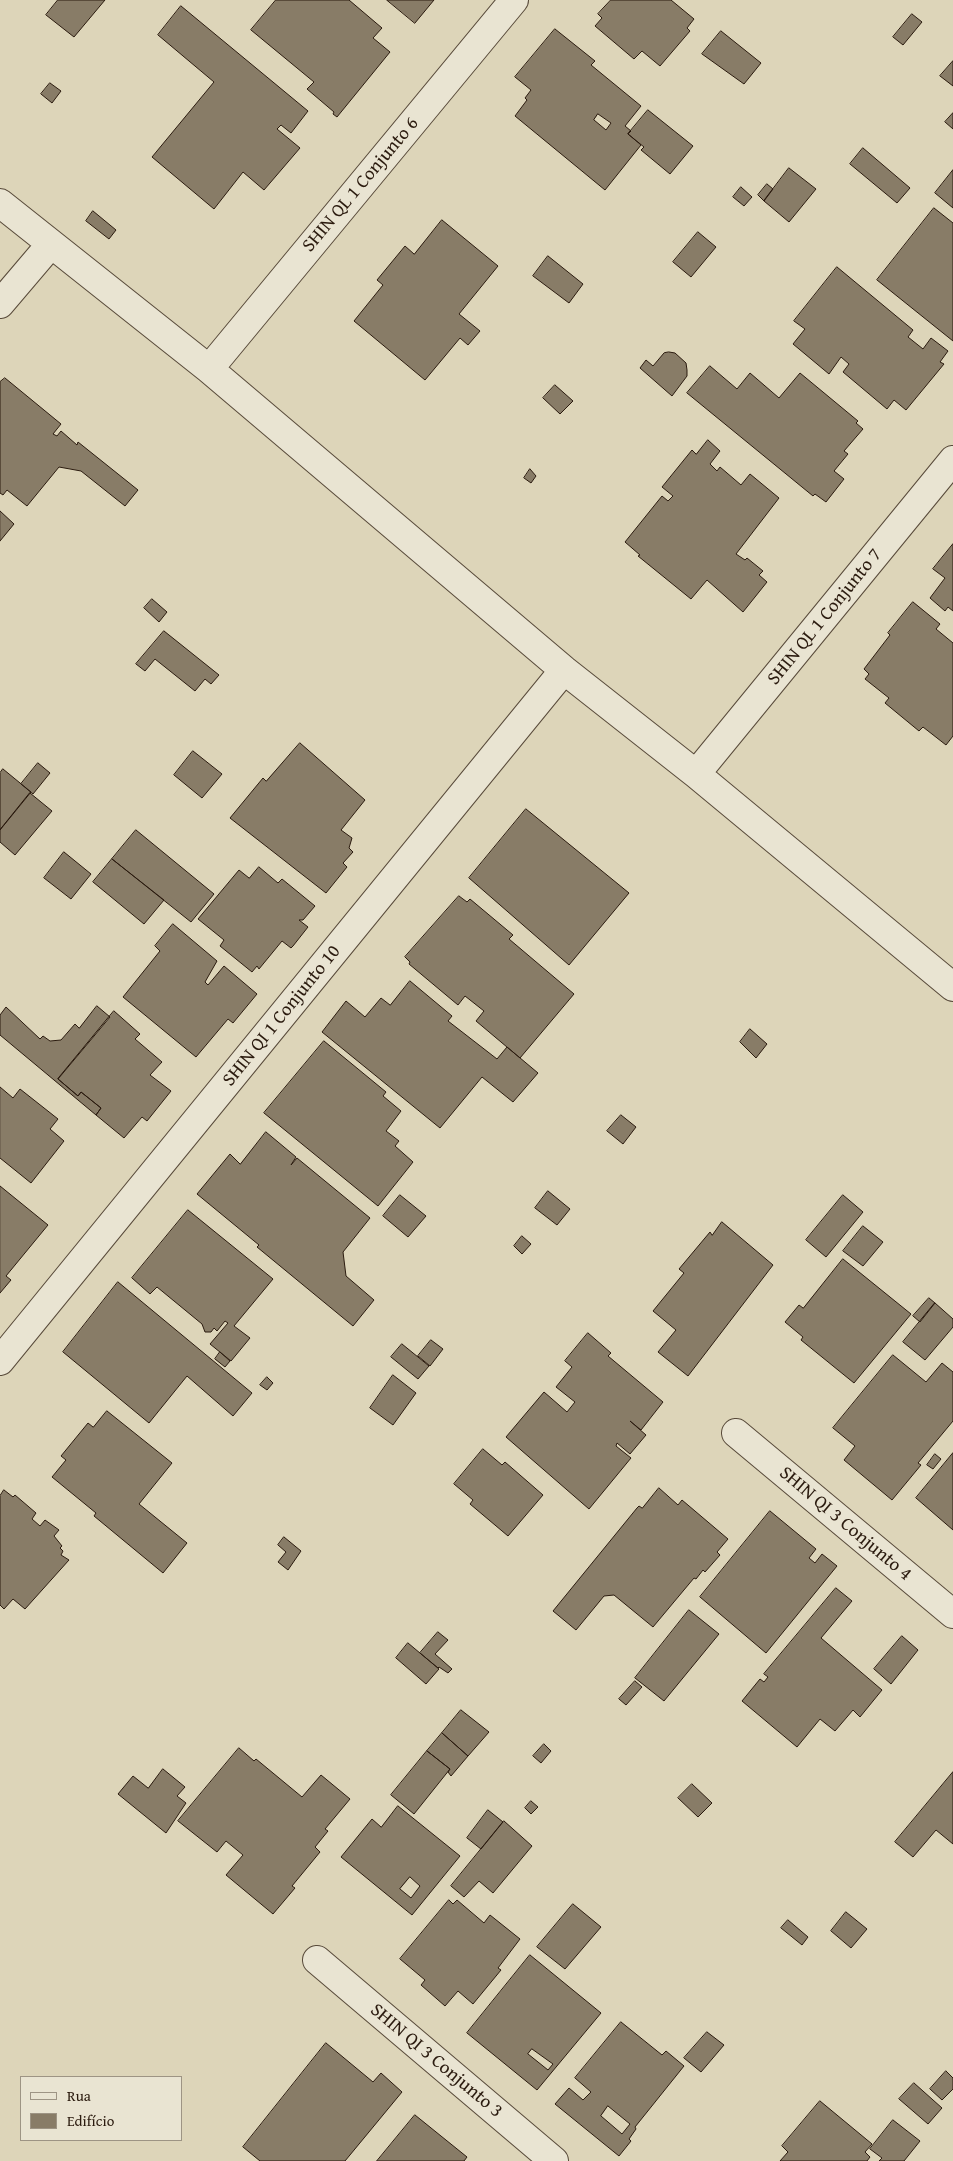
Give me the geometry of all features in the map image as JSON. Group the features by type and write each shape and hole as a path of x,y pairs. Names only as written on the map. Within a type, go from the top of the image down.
{"street":[{"name":"SHIN QL 1 Conjunto 6","path":"208,369 514,0"},
{"path":"0,203 208,369 564,670 696,774 953,987"},
{"path":"0,304 51,244"},
{"name":"SHIN QL 1 Conjunto 7","path":"696,774 953,460"},
{"name":"SHIN QI 1 Conjunto 10","path":"0,1361 564,670"},
{"name":"SHIN QI 3 Conjunto 4","path":"736,1433 953,1614"},
{"name":"SHIN QI 3 Conjunto 3","path":"317,1960 554,2161"}],"building":[{"path":"58,0 105,0 74,37 46,15"},
{"path":"276,0 349,0 382,28 373,38 390,52 337,117 333,114 334,112 307,89 314,82 251,30"},
{"path":"387,0 434,0 415,23"},
{"path":"611,0 671,0 694,19 687,28 690,31 660,66 642,51 634,59 595,26 602,18 598,14"},
{"path":"181,6 308,111 291,133 281,125 277,129 300,148 264,190 243,172 214,209 152,157 214,82 158,35"},
{"path":"912,14 922,22 903,45 893,37"},
{"path":"555,29 595,61 591,65 641,106 625,126 631,131 628,134 641,145 605,190 515,116 527,100 525,98 531,90 515,77","holes":["598,114 611,123 606,130 594,120"]},
{"path":"721,31 761,63 744,84 702,54"},
{"path":"953,61 953,86 940,76"},
{"path":"50,83 61,91 52,103 41,94"},
{"path":"648,110 693,146 670,174 641,150 644,147 628,134"},
{"path":"953,113 953,129 945,122"},
{"path":"863,148 910,188 897,203 850,164"},
{"path":"789,168 816,189 789,222 764,201"},
{"path":"953,170 953,208 935,193"},
{"path":"767,184 773,189 764,201 758,195"},
{"path":"741,187 752,197 744,206 733,197"},
{"path":"934,208 953,223 953,341 877,280"},
{"path":"93,211 116,230 109,239 86,221"},
{"path":"442,220 498,266 459,314 480,331 468,345 460,338 425,380 354,321 383,285 377,280 405,246 414,254"},
{"path":"698,232 716,247 691,277 673,262"},
{"path":"548,256 583,284 569,303 533,276"},
{"path":"837,267 913,330 908,337 923,349 931,338 948,351 940,362 944,364 906,410 894,400 887,409 843,372 849,364 841,357 829,374 793,344 805,329 794,321"},
{"path":"664,353 675,353 686,363 687,370 687,376 672,396 640,368 646,360 653,366"},
{"path":"710,366 737,389 750,373 779,398 800,373 858,421 856,423 863,429 844,451 848,454 834,471 844,479 826,502 815,494 813,496 687,393"},
{"path":"5,378 61,424 53,434 57,436 61,431 77,445 78,442 138,490 125,506 81,471 59,467 27,506 7,490 3,495 0,493 0,382"},
{"path":"555,385 573,401 560,414 543,398"},
{"path":"708,440 720,451 710,464 717,471 720,467 741,485 750,474 779,498 736,554 745,560 747,558 763,571 759,575 767,582 743,612 707,580 691,599 638,556 640,555 625,542 662,496 668,501 673,496 662,487 692,450 696,454"},
{"path":"530,469 536,476 531,483 524,478"},
{"path":"0,511 14,524 0,541"},
{"path":"953,544 953,611 948,607 945,611 930,598 945,578 933,569"},
{"path":"152,599 167,612 159,622 144,608"},
{"path":"913,602 940,624 936,629 953,643 953,736 946,745 923,727 919,731 885,703 889,698 865,679 869,674 864,669 890,635 888,633"},
{"path":"164,631 219,675 211,684 205,679 195,691 155,659 145,671 136,664"},
{"path":"300,743 365,800 341,830 352,838 349,848 353,852 343,863 347,867 326,893 230,818 263,778 266,781"},
{"path":"193,751 222,774 202,798 174,775"},
{"path":"38,763 50,773 33,794 21,784"},
{"path":"3,769 31,792 0,830 0,773"},
{"path":"30,793 52,811 15,855 0,842 0,830"},
{"path":"526,809 629,893 569,965 469,878"},
{"path":"136,830 214,894 191,922 112,859"},
{"path":"64,852 91,874 71,899 44,878"},
{"path":"112,859 164,900 144,924 93,882"},
{"path":"259,867 278,883 282,879 315,906 303,920 299,920 308,927 293,946 291,948 282,941 259,969 257,966 252,972 220,946 224,940 198,919 239,870 249,878"},
{"path":"459,896 467,902 470,899 513,935 509,939 574,994 520,1058 476,1021 484,1011 465,996 458,1005 409,964 410,962 405,957"},
{"path":"173,924 217,961 205,982 208,985 224,966 257,994 233,1023 228,1019 196,1057 123,997 160,951 155,946"},
{"path":"410,981 452,1016 448,1021 497,1059 507,1047 538,1073 513,1102 482,1077 440,1128 322,1032 346,1001 365,1017 381,998 390,1005"},
{"path":"97,1006 110,1017 58,1079 78,1096 81,1092 101,1108 96,1115 0,1035 0,1015 6,1007 40,1039 43,1036 50,1041 61,1040 75,1024 79,1028"},
{"path":"114,1011 140,1034 135,1039 162,1062 150,1075 171,1091 147,1121 142,1117 124,1138 96,1115 101,1108 81,1092 78,1096 58,1079"},
{"path":"750,1029 767,1044 756,1058 740,1042"},
{"path":"324,1041 386,1092 383,1096 401,1111 386,1131 399,1141 395,1146 413,1162 378,1206 264,1113"},
{"path":"0,1087 13,1098 20,1089 58,1119 50,1129 64,1141 31,1183 0,1158"},
{"path":"621,1115 636,1127 623,1144 607,1131"},
{"path":"266,1132 296,1157 291,1165 297,1158 370,1218 343,1252 346,1276 374,1300 353,1326 257,1247 259,1245 197,1194 230,1154 240,1164"},
{"path":"0,1186 48,1225 6,1276 11,1280 0,1293"},
{"path":"548,1191 570,1209 557,1225 535,1208"},
{"path":"400,1195 426,1216 408,1237 383,1216"},
{"path":"843,1195 863,1212 826,1257 806,1240"},
{"path":"188,1210 273,1279 234,1326 250,1338 231,1361 210,1344 228,1323 225,1321 217,1331 214,1328 211,1332 205,1332 202,1324 157,1287 150,1294 132,1278"},
{"path":"722,1222 773,1265 688,1376 658,1352 676,1330 653,1311 684,1273 679,1269 710,1232 712,1235"},
{"path":"863,1226 883,1242 863,1266 843,1251"},
{"path":"522,1236 531,1244 522,1254 514,1246"},
{"path":"843,1259 911,1314 854,1383 801,1340 803,1337 785,1322 799,1305 803,1308"},
{"path":"118,1282 252,1393 233,1416 187,1376 149,1423 63,1352"},
{"path":"929,1298 935,1303 920,1322 913,1316"},
{"path":"935,1303 953,1319 953,1327 925,1360 903,1342"},
{"path":"588,1333 611,1353 608,1356 663,1402 641,1430 630,1421 646,1435 630,1454 617,1443 616,1446 631,1458 589,1509 506,1437 544,1392 567,1412 575,1402 556,1387 572,1367 565,1361"},
{"path":"431,1340 443,1349 430,1366 418,1356"},
{"path":"402,1344 429,1366 418,1379 391,1357"},
{"path":"220,1352 230,1361 225,1367 215,1359"},
{"path":"893,1355 926,1382 942,1363 953,1372 953,1421 918,1463 921,1465 892,1500 844,1460 855,1446 833,1428"},
{"path":"393,1375 416,1393 393,1425 370,1408"},
{"path":"267,1377 273,1383 267,1390 260,1385"},
{"path":"107,1411 172,1463 139,1504 187,1543 163,1573 94,1516 96,1513 52,1477 66,1460 61,1456 88,1423 93,1427"},
{"path":"483,1449 502,1465 505,1462 543,1495 508,1536 470,1504 473,1500 454,1484"},
{"path":"953,1453 953,1530 916,1498"},
{"path":"935,1454 941,1459 933,1469 927,1465"},
{"path":"659,1488 678,1505 682,1500 728,1539 717,1552 720,1555 705,1572 703,1570 696,1579 694,1578 653,1627 614,1595 604,1596 576,1630 553,1611 637,1508 639,1506 642,1508"},
{"path":"4,1490 13,1497 15,1495 36,1513 32,1519 40,1526 45,1520 59,1530 54,1536 62,1546 60,1548 63,1551 61,1555 69,1560 25,1609 13,1599 4,1609 0,1605 0,1496"},
{"path":"770,1511 816,1549 809,1558 815,1563 822,1554 837,1566 766,1653 700,1597"},
{"path":"284,1537 301,1551 288,1570 278,1562 286,1552 278,1545"},
{"path":"836,1588 852,1601 821,1638 882,1690 860,1717 853,1710 835,1731 820,1719 797,1747 742,1701 760,1679 764,1682 768,1677 764,1674"},
{"path":"689,1610 719,1634 664,1701 635,1678"},
{"path":"438,1632 448,1640 435,1654 452,1669 448,1673 438,1668 420,1653"},
{"path":"902,1636 918,1650 891,1684 874,1669"},
{"path":"408,1643 439,1669 426,1684 396,1658"},
{"path":"635,1681 642,1687 626,1705 619,1699"},
{"path":"461,1710 489,1732 468,1756 442,1733"},
{"path":"442,1733 468,1756 451,1776 448,1772 450,1769 427,1751"},
{"path":"544,1744 551,1751 541,1763 533,1756"},
{"path":"239,1748 254,1761 256,1759 302,1797 321,1775 350,1799 325,1829 328,1831 315,1847 320,1852 292,1886 295,1888 273,1914 226,1875 243,1855 226,1841 217,1852 178,1821"},
{"path":"427,1751 450,1769 414,1814 391,1795"},
{"path":"163,1769 185,1787 177,1796 186,1803 166,1833 118,1794 133,1776 148,1788"},
{"path":"953,1772 953,1844 936,1830 913,1857 895,1842"},
{"path":"692,1784 712,1803 698,1817 678,1798"},
{"path":"531,1801 538,1807 531,1814 525,1808"},
{"path":"398,1806 460,1856 412,1915 341,1857 372,1819 381,1827","holes":["410,1877 420,1886 411,1898 400,1889"]},
{"path":"488,1810 503,1822 481,1849 467,1838"},
{"path":"504,1821 532,1846 493,1893 479,1881 464,1897 451,1886"},
{"path":"449,1900 453,1904 457,1900 484,1923 490,1915 520,1939 498,1968 501,1970 473,2004 458,1991 445,2006 421,1985 425,1980 400,1959"},
{"path":"573,1904 601,1927 565,1969 537,1947"},
{"path":"846,1912 867,1929 851,1948 831,1931"},
{"path":"788,1920 808,1937 802,1945 781,1928"},
{"path":"530,1955 601,2013 537,2090 467,2033","holes":["532,2049 553,2064 548,2070 528,2054"]},
{"path":"621,2022 662,2055 666,2051 684,2066 635,2127 636,2129 629,2139 631,2141 619,2156 555,2104 569,2088 583,2100 591,2092 575,2078","holes":["608,2106 630,2124 622,2134 601,2116"]},
{"path":"707,2032 724,2045 701,2072 684,2058"},
{"path":"326,2043 373,2082 381,2073 402,2092 345,2161 260,2161 243,2147"},
{"path":"946,2071 953,2078 953,2089 942,2100 930,2089"},
{"path":"914,2083 942,2108 928,2124 899,2099"},
{"path":"820,2101 872,2144 865,2152 870,2157 867,2161 780,2161 788,2152 782,2146"},
{"path":"415,2115 467,2157 464,2161 377,2161"},
{"path":"893,2120 920,2141 904,2161 879,2161 882,2158 870,2149"}]}
